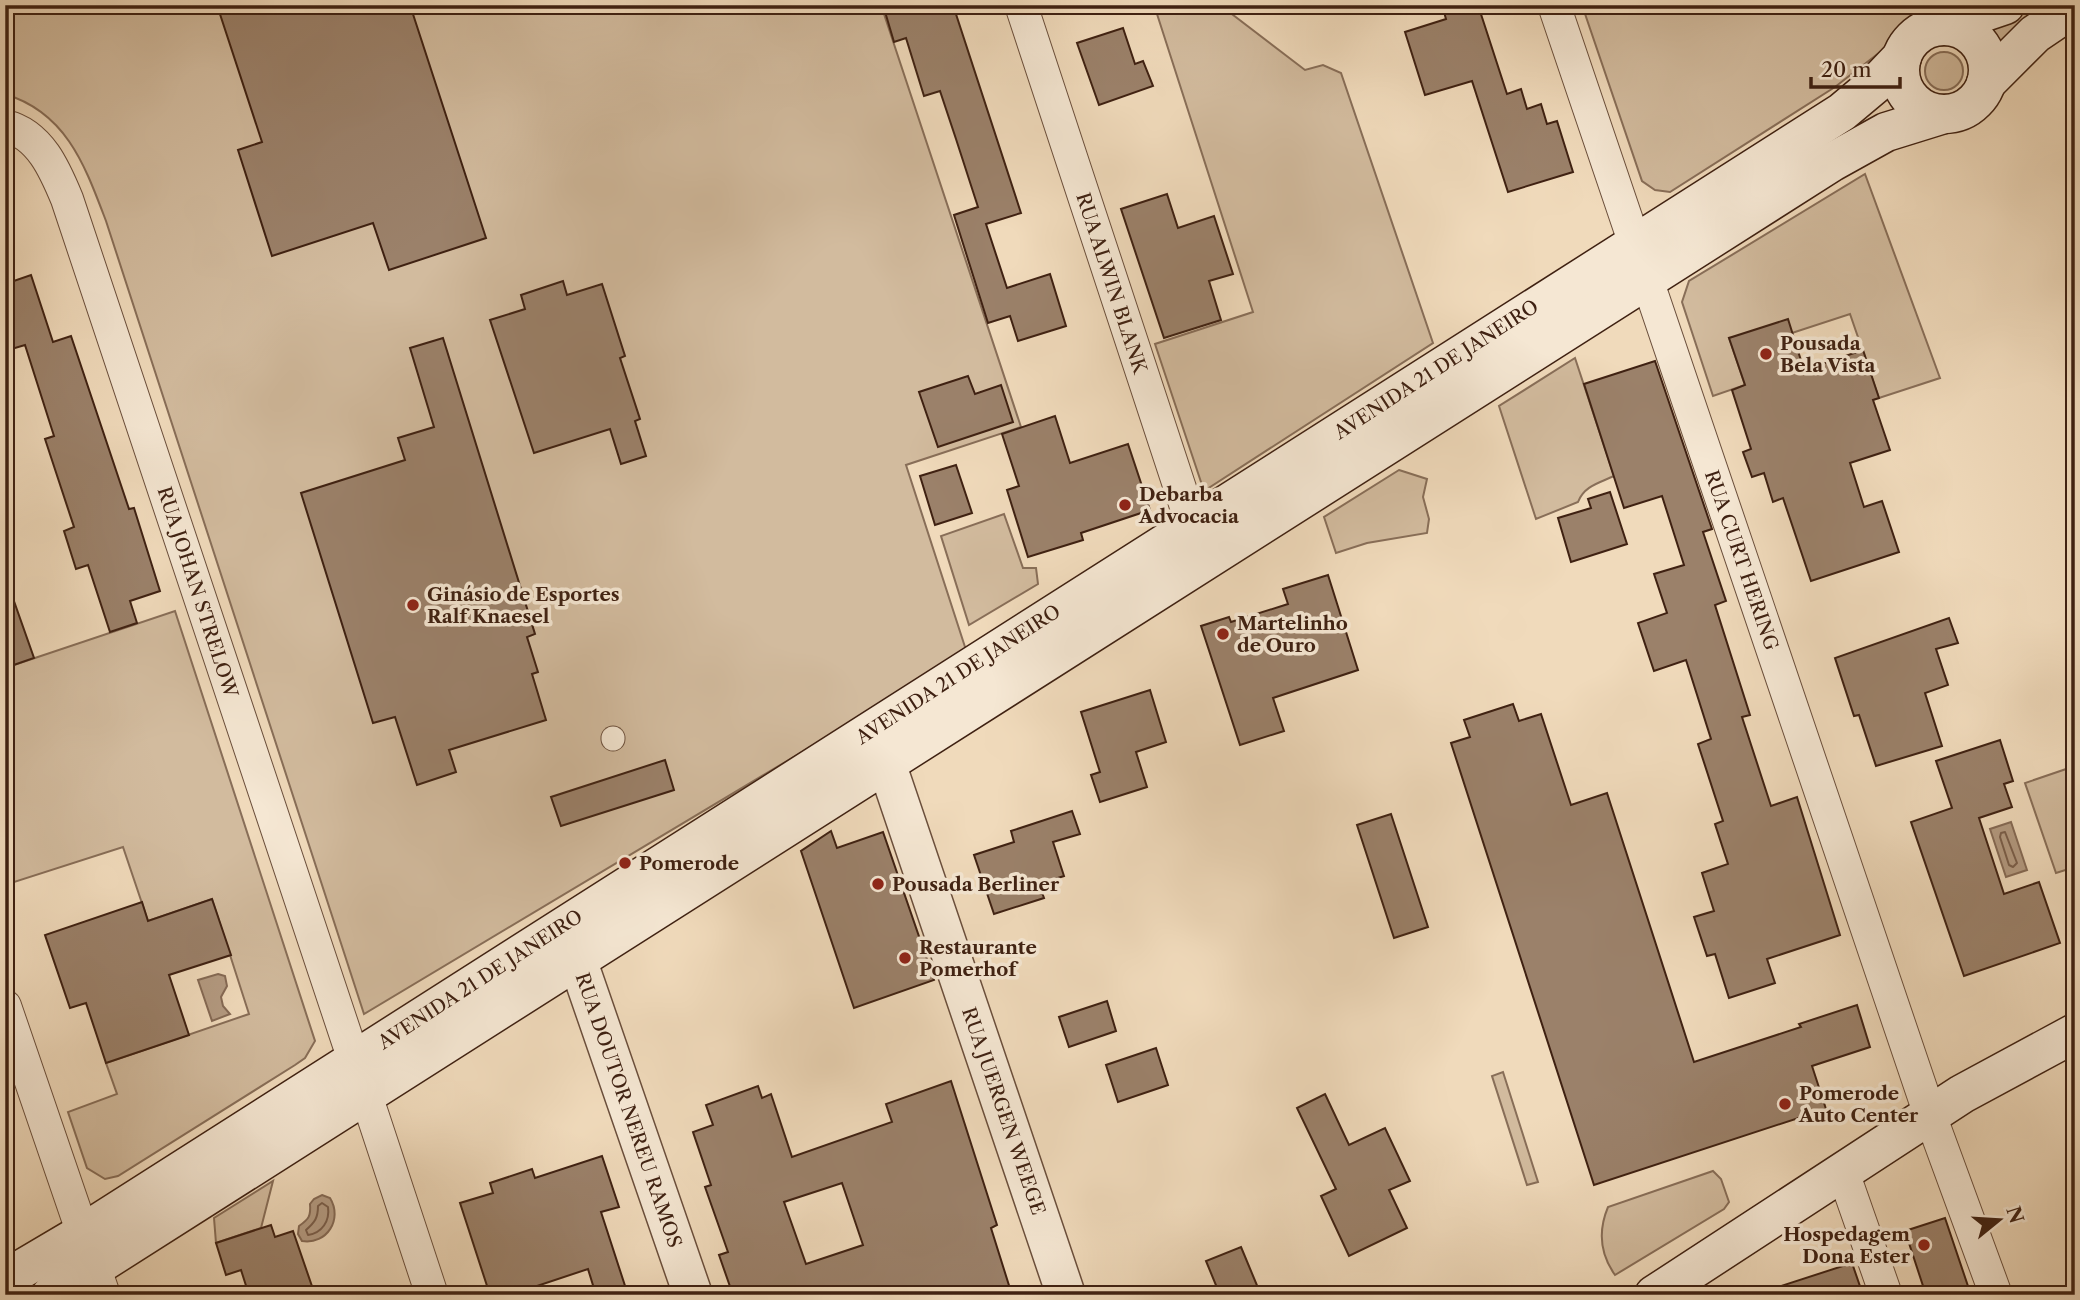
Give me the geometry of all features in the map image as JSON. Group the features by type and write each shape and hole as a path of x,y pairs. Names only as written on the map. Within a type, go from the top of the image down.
{"main road":[{"path":"1943,26 1969,34 1985,56 1988,70 1980,96 1958,112 1944,114 1932,113 1909,97 1902,85 1902,57 1916,35 2005,5"},
{"path":"1986,83 2027,40 2075,7"},
{"name":"AVENIDA 21 DE JANEIRO","path":"5,1279 83,1233 1842,112 1902,57"},
{"name":"AVENIDA 21 DE JANEIRO","path":"51,1295 100,1281 366,1096 1646,279 1863,144 1886,132 1944,114"},
{"name":"RUA JUERGEN WEEGE","path":"874,728 1066,1295"},
{"name":"RUA DOUTOR NEREU RAMOS","path":"565,925 693,1295"},
{"path":"1654,1295 1930,1115 2001,1071 2075,1033"},
{"path":"2034,1056 2075,1049"},
{"path":"354,1060 366,1096"}],"street":[{"name":"RUA ALWIN BLANK","path":"1021,5 1204,561"},
{"name":"RUA CURT HERING","path":"1554,5 1930,1115 1996,1295"},
{"name":"RUA JOHAN STRELOW","path":"15,130 41,148 57,174 67,199 354,1060"},
{"path":"5,1006 100,1281"},
{"path":"366,1096 432,1295"},
{"path":"1843,1172 1886,1295"}],"shaded area":[{"path":"5,5 881,5 1021,427 906,465 966,650 802,752 364,1014 106,221 81,162 59,128 44,114 5,94"},
{"path":"1188,5 1220,5 1305,70 1323,65 1341,73 1433,343 1204,491 1155,344 1253,312 1157,14"},
{"path":"1582,5 1953,5 1911,28 1835,87 1670,192 1655,190 1642,181"},
{"path":"2036,5 2043,11 2001,43 1992,28"},
{"path":"1944,52 1957,58 1963,71 1957,84 1944,90 1931,84 1925,71 1931,58"},
{"path":"1865,174 1940,378 1879,398 1850,314 1792,333 1729,338 1745,385 1713,396 1682,302 1689,281"},
{"path":"1575,358 1614,476 1588,489 1578,502 1536,519 1499,406"},
{"path":"1399,470 1427,479 1423,497 1429,519 1427,533 1367,543 1336,553 1324,517"},
{"path":"1004,514 1023,568 1036,568 1038,584 969,625 941,536"},
{"path":"175,611 315,1041 305,1058 295,1065 118,1176 105,1179 87,1168 68,1112 117,1094 106,1063 249,1014 212,899 148,921 123,847 5,885 5,668"},
{"path":"2075,766 2075,867 2056,873 2025,783"},
{"path":"1503,1072 1538,1182 1527,1185 1492,1076"},
{"path":"1713,1171 1721,1179 1729,1202 1724,1209 1615,1275 1606,1259 1602,1242 1608,1207"},
{"path":"273,1181 261,1228 216,1243 214,1218"}],"water":[{"path":"2011,822 2027,870 2006,877 1990,829"},
{"path":"218,974 225,976 227,986 221,997 223,1006 230,1014 212,1021 198,980"},
{"path":"322,1195 330,1198 334,1206 335,1214 330,1229 319,1239 302,1241 298,1234 299,1226 309,1217 310,1204"}],"building":[{"path":"217,5 410,5 486,238 389,270 373,223 272,256 238,150 262,142"},
{"path":"883,5 953,5 1021,213 986,224 1007,288 1050,274 1066,326 1018,341 1010,316 988,323 954,215 978,207 956,139 940,91 924,96 906,38 894,42"},
{"path":"1442,5 1478,5 1507,94 1521,89 1527,109 1541,104 1547,124 1557,121 1573,172 1508,192 1472,81 1425,95 1405,32 1446,19"},
{"path":"1123,28 1135,64 1143,61 1153,86 1099,105 1077,43"},
{"path":"1167,194 1178,228 1214,216 1233,274 1209,281 1221,320 1164,338 1121,209"},
{"path":"31,275 53,342 71,336 129,509 134,508 160,591 130,601 137,623 110,632 88,565 76,569 64,531 74,527 45,439 54,436 25,345 5,351 5,284"},
{"path":"563,281 567,295 602,284 625,356 620,358 640,419 635,421 646,456 621,464 610,429 534,453 490,320 525,309 521,295"},
{"path":"1788,319 1804,370 1863,350 1879,398 1873,400 1890,450 1850,463 1864,507 1882,501 1899,552 1811,581 1783,498 1773,502 1764,473 1752,477 1743,452 1751,449 1732,390 1745,385 1729,338"},
{"name":"Ginásio de Esportes Ralf Knaesel","path":"443,338 535,634 527,637 538,672 532,674 546,720 449,750 456,772 417,785 395,717 373,723 301,493 405,460 398,438 434,427 410,348"},
{"path":"1655,361 1712,529 1703,532 1726,601 1715,605 1750,715 1742,717 1771,806 1797,797 1840,935 1767,959 1775,983 1729,998 1715,954 1707,956 1694,917 1714,911 1702,873 1728,864 1715,824 1723,821 1698,744 1711,739 1686,660 1654,671 1638,623 1667,613 1654,574 1684,565 1662,496 1624,508 1584,384"},
{"path":"968,376 975,394 1001,385 1013,422 938,447 919,392"},
{"path":"1055,416 1070,463 1128,444 1150,510 1081,533 1083,540 1028,557 1007,490 1019,486 1002,434"},
{"path":"956,465 972,513 935,525 920,476"},
{"path":"1610,492 1627,544 1571,562 1558,518 1591,508 1588,499"},
{"path":"1328,575 1358,670 1273,698 1284,731 1240,745 1201,626 1229,617 1231,622 1288,604 1283,589"},
{"path":"9,587 34,658 5,668 5,588"},
{"path":"1949,618 1958,643 1936,649 1948,685 1925,693 1942,746 1876,766 1859,715 1854,716 1835,658"},
{"path":"1150,690 1166,742 1136,752 1147,787 1100,802 1091,775 1100,772 1081,712"},
{"path":"1513,704 1519,721 1541,714 1571,805 1607,793 1694,1062 1801,1027 1799,1024 1857,1005 1870,1047 1812,1066 1826,1109 1594,1185 1451,743 1470,737 1464,720"},
{"path":"2000,740 2013,781 2004,784 2012,807 1979,818 2004,894 2039,882 2060,943 1964,976 1911,822 1952,808 1936,761"},
{"path":"665,760 674,790 561,826 551,797"},
{"path":"1072,811 1080,834 1053,842 1064,876 1039,884 1044,898 994,914 974,855 1014,842 1011,831"},
{"path":"1391,814 1428,927 1394,938 1357,825"},
{"path":"831,831 837,848 883,832 934,980 854,1008 801,851"},
{"path":"212,899 231,955 169,975 189,1035 106,1063 86,1003 70,1008 45,935 142,902 148,921"},
{"path":"1107,1001 1116,1031 1069,1047 1059,1017"},
{"path":"1156,1048 1168,1085 1118,1102 1106,1065"},
{"path":"951,1081 997,1225 991,1228 1012,1295 733,1295 719,1255 728,1252 705,1187 711,1185 693,1132 713,1125 706,1105 758,1086 762,1098 771,1094 792,1157 892,1122 886,1104","holes":["842,1183 863,1245 806,1264 784,1202"]},
{"path":"1325,1094 1349,1145 1385,1128 1410,1181 1389,1190 1407,1228 1349,1256 1321,1196 1336,1189 1297,1108"},
{"path":"602,1156 619,1207 601,1212 628,1295 596,1295 588,1269 510,1295 490,1295 460,1203 493,1193 490,1183 532,1169 535,1178"},
{"path":"1945,1218 1971,1295 1926,1295 1905,1231"},
{"path":"271,1225 275,1237 293,1231 315,1295 249,1295 241,1270 226,1275 216,1243"},
{"path":"1241,1247 1261,1295 1220,1295 1206,1261"},
{"path":"1852,1263 1863,1295 1770,1295 1769,1290"}],"place":[{"name":"Pousada Bela Vista","path":"1766,354"},
{"name":"Debarba Advocacia","path":"1125,505"},
{"name":"Ginásio de Esportes Ralf Knaesel","path":"413,605"},
{"name":"Martelinho de Ouro","path":"1223,634"},
{"name":"Pomerode","path":"625,863"},
{"name":"Pousada Berliner","path":"878,884"},
{"name":"Restaurante Pomerhof","path":"905,958"},
{"name":"Pomerode Auto Center","path":"1785,1104"},
{"name":"Hospedagem Dona Ester","path":"1924,1245"}]}
